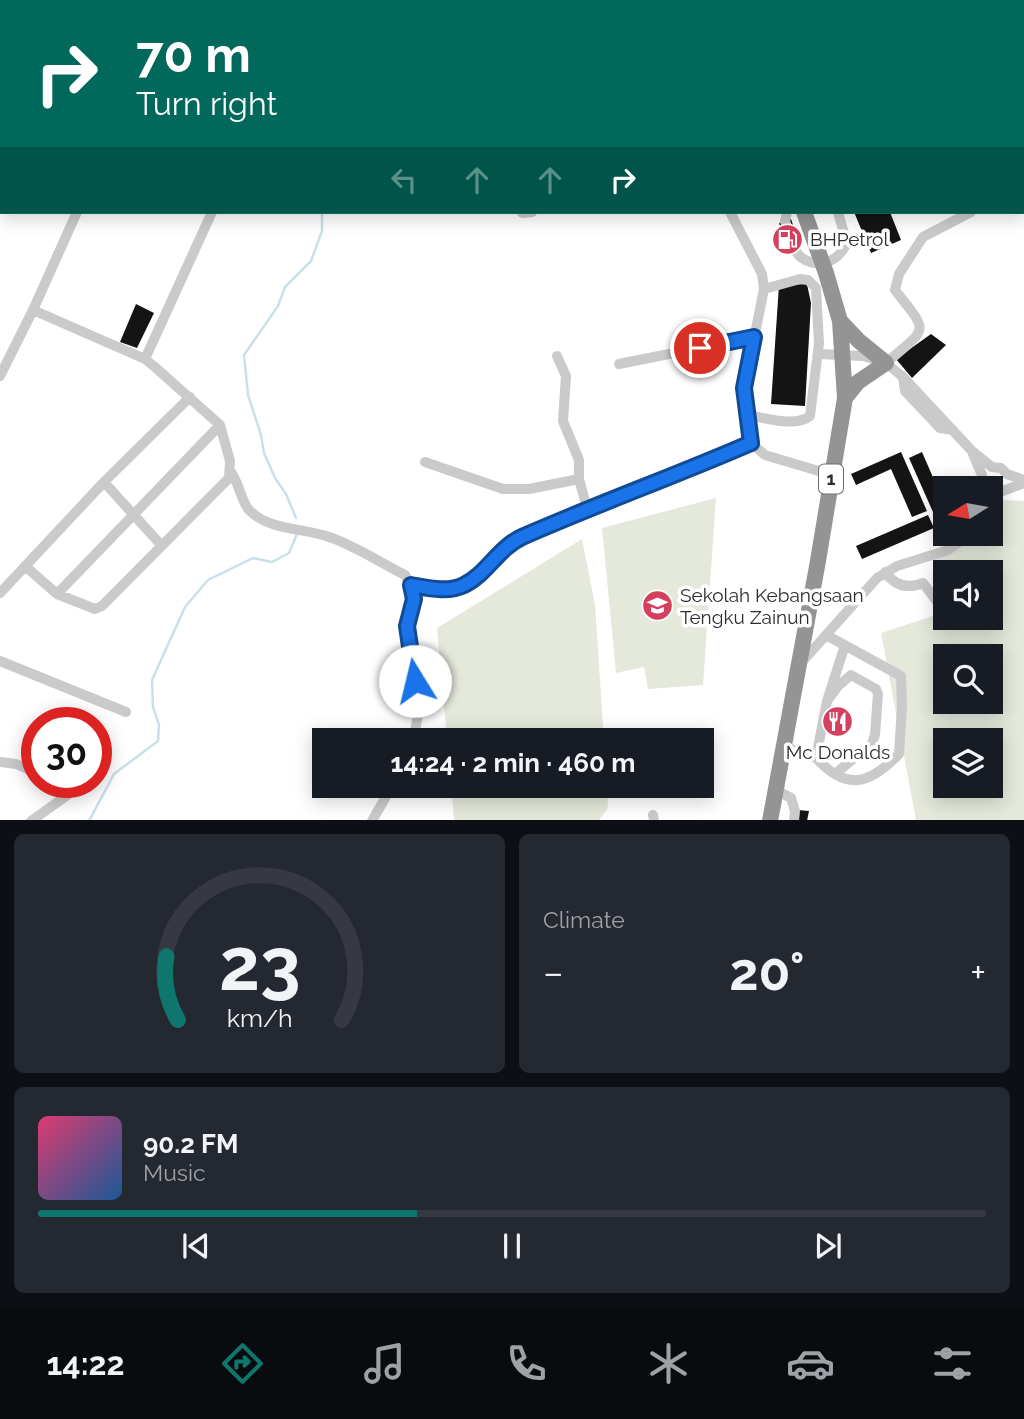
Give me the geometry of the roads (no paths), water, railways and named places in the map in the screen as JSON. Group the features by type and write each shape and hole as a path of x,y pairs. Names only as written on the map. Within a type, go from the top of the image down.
{"highway":[{"name":"1","path":"770,820 845,398 840,321 805,214"},
{"path":"840,321 886,363 858,382 845,398"}],"street":[{"path":"0,376 76,214"},
{"path":"145,359 211,214"},
{"path":"731,214 762,274 764,289 762,311 744,388 751,443 765,455 832,475"},
{"path":"793,247 796,254 811,263 822,263 837,257 846,244 838,214"},
{"path":"886,363 918,335 921,328 919,320 895,290 899,274 923,237 962,214"},
{"path":"746,415 796,422 810,416 819,354 816,288 808,280 800,279 764,289"},
{"path":"25,566 57,594 95,608 102,606 229,478 231,472 227,443 220,425 145,359 33,310"},
{"path":"619,364 754,337"},
{"path":"819,354 863,356 886,363 903,377 972,452 992,467 1001,468 1024,482"},
{"path":"557,356 566,376 562,414 579,460 579,479 587,508"},
{"path":"0,593 104,482 190,397"},
{"path":"57,594 220,425"},
{"path":"411,585 451,589 465,585 506,546 587,508 675,476 751,443"},
{"path":"972,452 983,476"},
{"path":"425,462 503,489 529,489 579,479"},
{"path":"991,476 992,467"},
{"path":"231,472 239,483 247,509 270,525 303,529 333,538 405,575 411,585 414,599 407,626 419,702 416,728"},
{"path":"1003,484 1008,482 1007,474"},
{"path":"104,482 161,545"},
{"path":"1003,486 1024,482"},
{"path":"797,667 877,578 897,566 954,546"},
{"path":"885,572 891,581 901,585 915,586 923,583 933,597"},
{"path":"783,746 816,758 835,774 848,779 867,779 884,770 899,754 901,676 826,635"},
{"path":"816,758 827,701 845,645"},
{"path":"0,661 125,712"},
{"path":"867,683 878,663"},
{"path":"827,701 846,677 856,676 876,689 878,694 872,743 835,774"},
{"path":"0,762 21,766"},
{"path":"776,790 791,798 794,804 794,820"},
{"path":"33,820 64,798"},
{"path":"373,820 385,798"}],"waterway":[{"path":"296,518 264,453 248,395 244,355 278,306 285,287 311,261 322,231 322,214"},
{"path":"90,820 114,774 158,741 159,725 153,707 152,680 185,607 208,580 253,558 272,562 289,553 297,534"}],"tunnel":[{"path":"785,221 794,247"}],"place":[{"name":"BHPetrol","path":"787,239"},
{"name":"Sekolah Kebangsaan Tengku Zainun","path":"657,606"},
{"name":"Mc Donalds","path":"838,721"}]}
